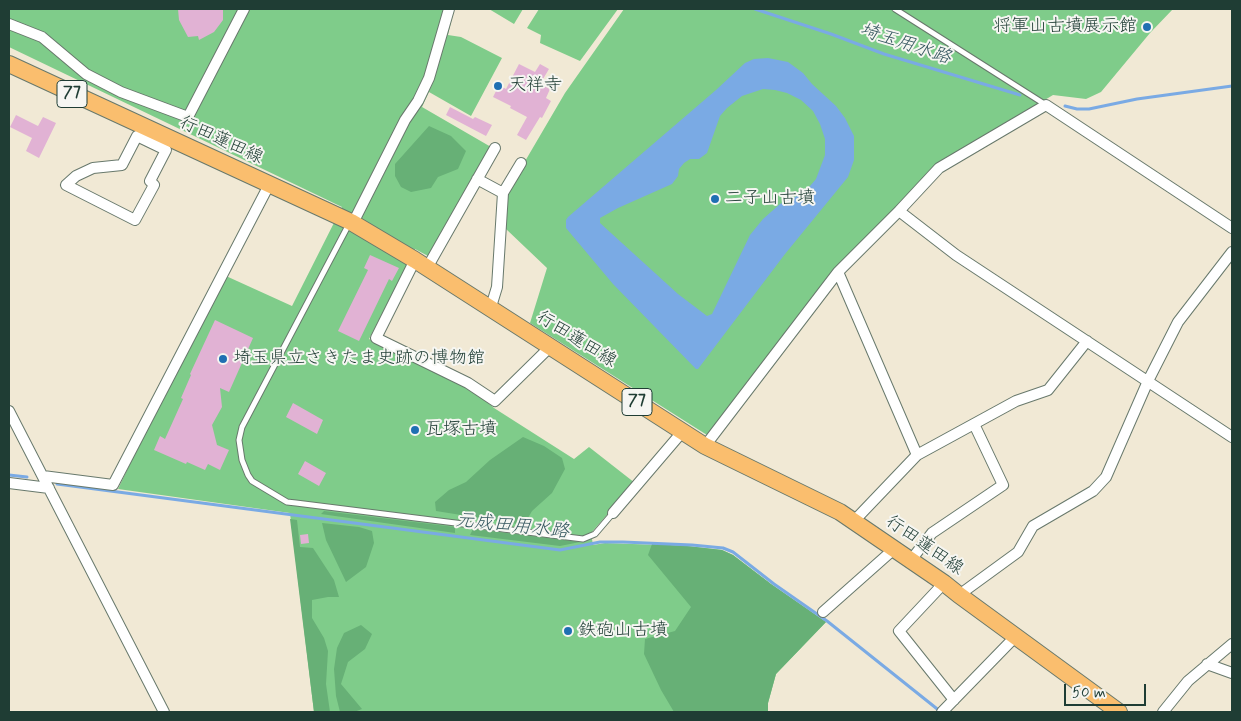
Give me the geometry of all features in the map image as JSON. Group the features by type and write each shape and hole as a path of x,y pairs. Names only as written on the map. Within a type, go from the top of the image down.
{"main road":[{"name":"行田蓮田線","path":"9,64 269,185 353,220 490,310 706,446 840,512 944,582 1119,712"}],"street":[{"path":"9,24 42,37 86,74 121,92 188,117 244,9"},
{"path":"353,220 429,78 449,9"},
{"path":"706,446 838,272 939,168 1046,104 1232,228"},
{"path":"137,136 166,150 150,181 154,185 135,220 66,185 76,176 93,168 122,165 137,136"},
{"path":"495,148 376,338 468,382 494,401 550,347"},
{"path":"490,310 497,287 504,193 521,163"},
{"path":"477,179 504,193"},
{"path":"43,476 113,485 269,185"},
{"path":"899,211 956,255 1232,437"},
{"path":"959,595 1018,552 1033,526 1093,491 1106,477 1148,381 1178,322 1232,252"},
{"path":"838,272 917,455"},
{"path":"854,522 917,455 1016,401 1048,390 1087,341"},
{"path":"9,411 164,712"},
{"path":"911,560 932,533 1003,484 974,424"},
{"path":"613,512 683,431"},
{"path":"9,483 49,488"},
{"path":"823,612 894,549"},
{"path":"944,582 899,631 954,700"},
{"path":"944,711 1016,636"},
{"path":"1162,712 1188,681 1232,644"},
{"path":"1207,664 1232,673"}],"lane":[{"path":"895,9 1046,104"},
{"path":"353,220 242,427 239,440 242,460 252,481 287,502 583,539 595,534 613,512"}],"green space":[{"path":"9,9 454,9 448,35 461,37 502,58 471,116 429,92 422,107 491,147 428,256 415,249 369,339 469,386 494,408 574,459 589,447 635,483 591,533 593,545 605,543 687,546 722,550 733,555 826,622 776,674 768,703 768,712 314,712 290,513 118,489 166,389 226,276 292,306 342,207 9,47"},
{"path":"489,9 523,9 514,24"},
{"path":"539,9 618,9 580,61 540,43 541,35 527,28"},
{"path":"624,9 1173,9 1150,33 1101,92 1086,99 1053,95 938,164 835,270 714,430 707,435 530,323 547,268 506,229 507,192 565,93"},
{"path":"429,126 451,136 466,151 458,169 438,177 431,188 411,192 401,187 395,176 395,164"},
{"path":"523,437 544,446 562,458 565,469 552,493 532,511 524,525 436,511 435,502 449,490 466,482 490,460"},
{"path":"324,511 455,527 455,533 321,514"},
{"path":"290,519 297,520 300,547 313,548 334,580 339,597 312,600 312,618 324,638 328,651 326,684 330,712 314,712"},
{"path":"322,523 359,527 372,531 374,543 366,567 346,582 326,540"},
{"path":"473,529 580,542 560,546 470,535"},
{"path":"652,544 722,550 733,555 826,622 776,674 768,703 768,712 674,712 644,654 645,639 675,631 691,607 648,555"},
{"path":"361,625 372,634 365,649 348,662 341,684 362,709 354,712 340,712 336,696 334,669 337,648 344,633"}],"water":[{"path":"768,58 788,62 803,73 836,106 845,118 854,136 854,160 848,177 785,254 698,369 696,369 613,284 566,228 566,220 745,63 754,59","holes":["763,89 787,93 801,100 813,111 825,139 825,155 816,179 810,186 799,195 780,204 763,219 750,235 712,314 707,316 678,294 600,223 600,218 672,184 684,163 690,159 699,159 707,153 720,116 727,108 742,96"]}],"building":[{"path":"178,9 223,9 223,20 214,32 199,40 198,36 188,37 179,20"},
{"path":"519,64 535,72 540,64 549,69 540,84 550,89 546,98 551,101 542,118 540,117 526,140 517,135 527,117 493,97 499,85 506,89"},
{"path":"450,107 473,119 475,117 492,125 486,136 446,115"},
{"path":"16,115 38,126 43,117 56,123 39,158 26,151 32,138 10,127"},
{"path":"370,255 399,268 392,281 389,279 359,341 338,331 368,270 364,268"},
{"path":"215,320 253,338 229,392 220,388 222,407 212,425 217,445 229,450 220,470 208,464 205,470 154,450 160,436 165,439 183,399 181,398 190,374"},
{"path":"293,403 323,420 317,434 286,417"},
{"path":"305,461 326,473 319,486 298,474"},
{"path":"308,534 309,543 301,544 300,535"}],"waterway":[{"name":"埼玉用水路","path":"755,9 884,54 1020,95"},
{"name":"埼玉用水路","path":"1065,106 1089,109 1137,99 1232,86"},
{"name":"元成田用水路","path":"9,475 27,477"},
{"name":"元成田用水路","path":"57,484 560,550 600,542 723,548 733,552 774,584 827,621 941,712"}],"place":[{"name":"将軍山古墳展示館","path":"1147,27"},
{"name":"天祥寺","path":"498,86"},
{"name":"二子山古墳","path":"715,199"},
{"name":"埼玉県立さきたま史跡の博物館","path":"223,359"},
{"name":"瓦塚古墳","path":"415,430"},
{"name":"鉄砲山古墳","path":"568,631"}]}
